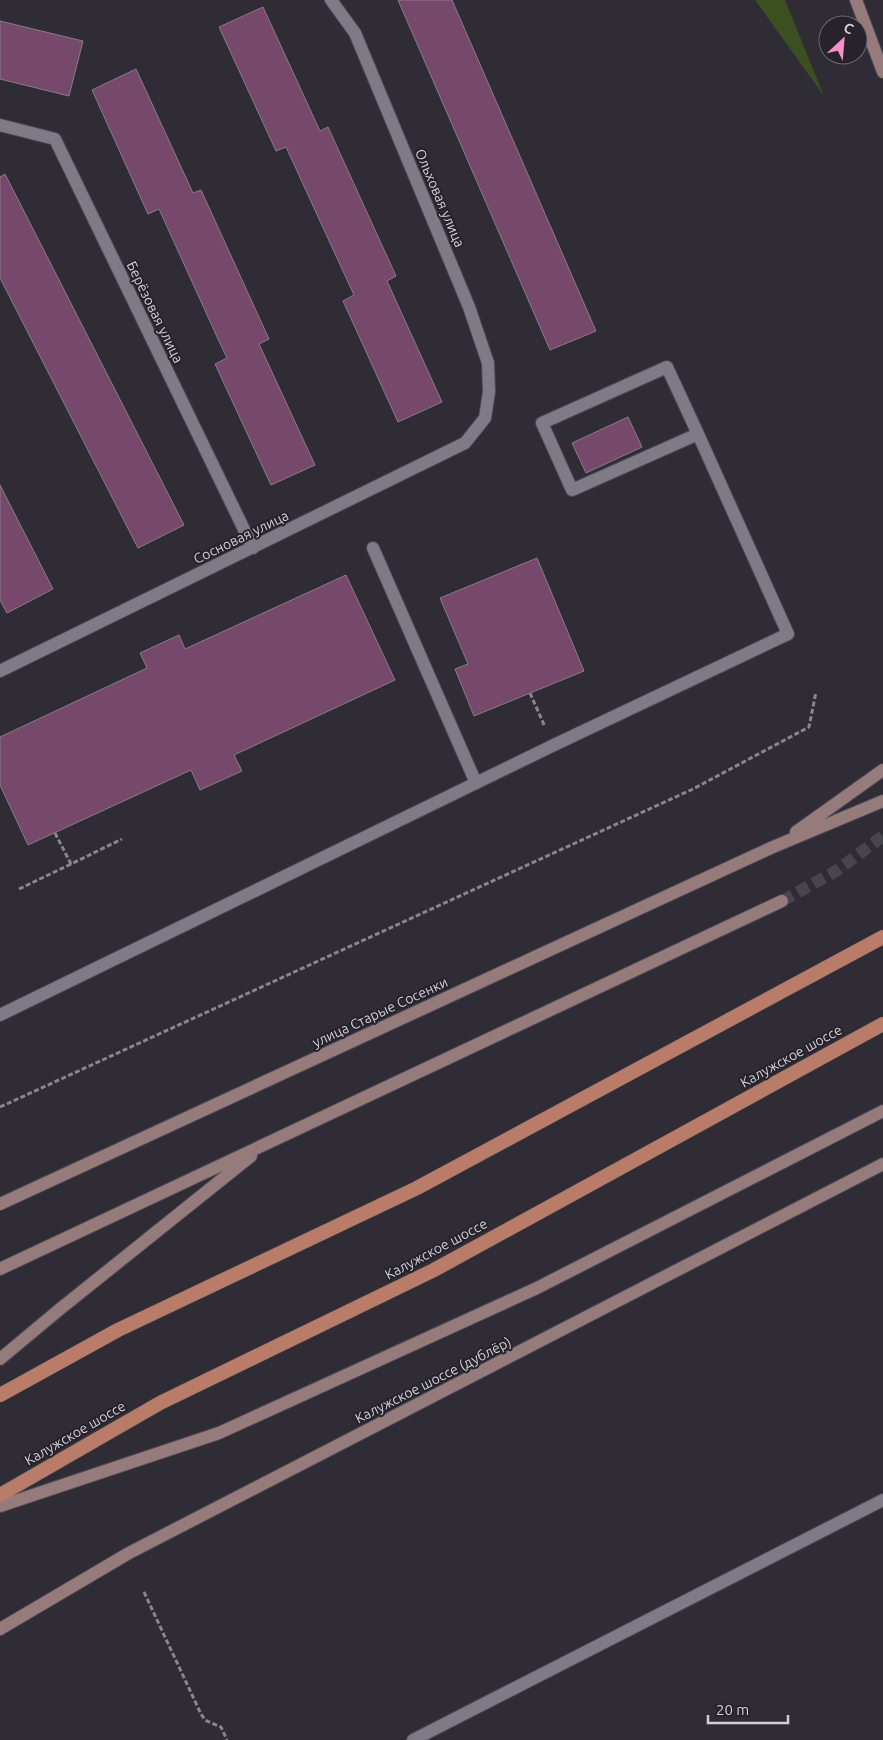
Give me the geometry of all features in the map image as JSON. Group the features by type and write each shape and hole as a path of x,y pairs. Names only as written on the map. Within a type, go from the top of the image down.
{"highway":[{"path":"0,1395 118,1330 417,1188 883,937"},
{"name":"Калужское шоссе","path":"0,1496 160,1403 434,1270 883,1024"}],"main road":[{"path":"856,0 883,72"},
{"path":"773,847 873,779 883,770"},
{"path":"773,847 883,801"},
{"name":"улица Старые Сосенки","path":"0,1204 773,847"},
{"path":"0,1269 782,901"},
{"path":"0,1506 218,1433 537,1288 883,1111"},
{"path":"0,1359 67,1302 269,1142"},
{"name":"Калужское шоссе (дублёр)","path":"0,1629 128,1554 883,1164"}],"street":[{"name":"Ольховая улица","path":"331,0 354,34 469,308 488,363 489,392 485,418"},
{"name":"Берёзовая улица","path":"0,124 55,139 253,548"},
{"path":"0,1015 554,745 788,634 698,434 667,367 542,423 572,490 698,434"},
{"name":"Сосновая улица","path":"0,671 465,443 485,418"},
{"path":"373,548 476,783"},
{"path":"413,1740 883,1500"}],"path":[{"path":"0,1107 693,789 809,727 816,692"},
{"path":"530,693 554,745"},
{"path":"55,833 71,864"},
{"path":"19,889 122,839"},
{"path":"144,1592 201,1714 205,1720 220,1727 227,1740"}],"green space":[{"path":"755,0 785,0 824,96"}],"building":[{"path":"398,0 452,0 596,331 550,350"},
{"path":"263,7 320,131 328,127 396,276 387,281 442,402 398,422 343,301 354,295 286,147 276,151 219,27"},
{"path":"0,21 83,41 69,96 0,79"},
{"path":"136,69 193,193 201,190 269,339 259,344 315,465 271,485 215,364 227,358 159,209 148,214 92,90"},
{"path":"5,174 184,525 138,548 0,278 0,177"},
{"path":"628,417 642,447 586,473 572,443"},
{"path":"0,485 53,589 7,613 0,600"},
{"path":"537,558 584,671 474,716 455,669 468,664 440,598"},
{"path":"346,575 395,680 234,755 242,771 200,790 191,770 28,845 0,785 0,737 147,668 140,653 179,635 185,649"}],"tunnel":[{"path":"782,901 836,871 883,836"}]}
